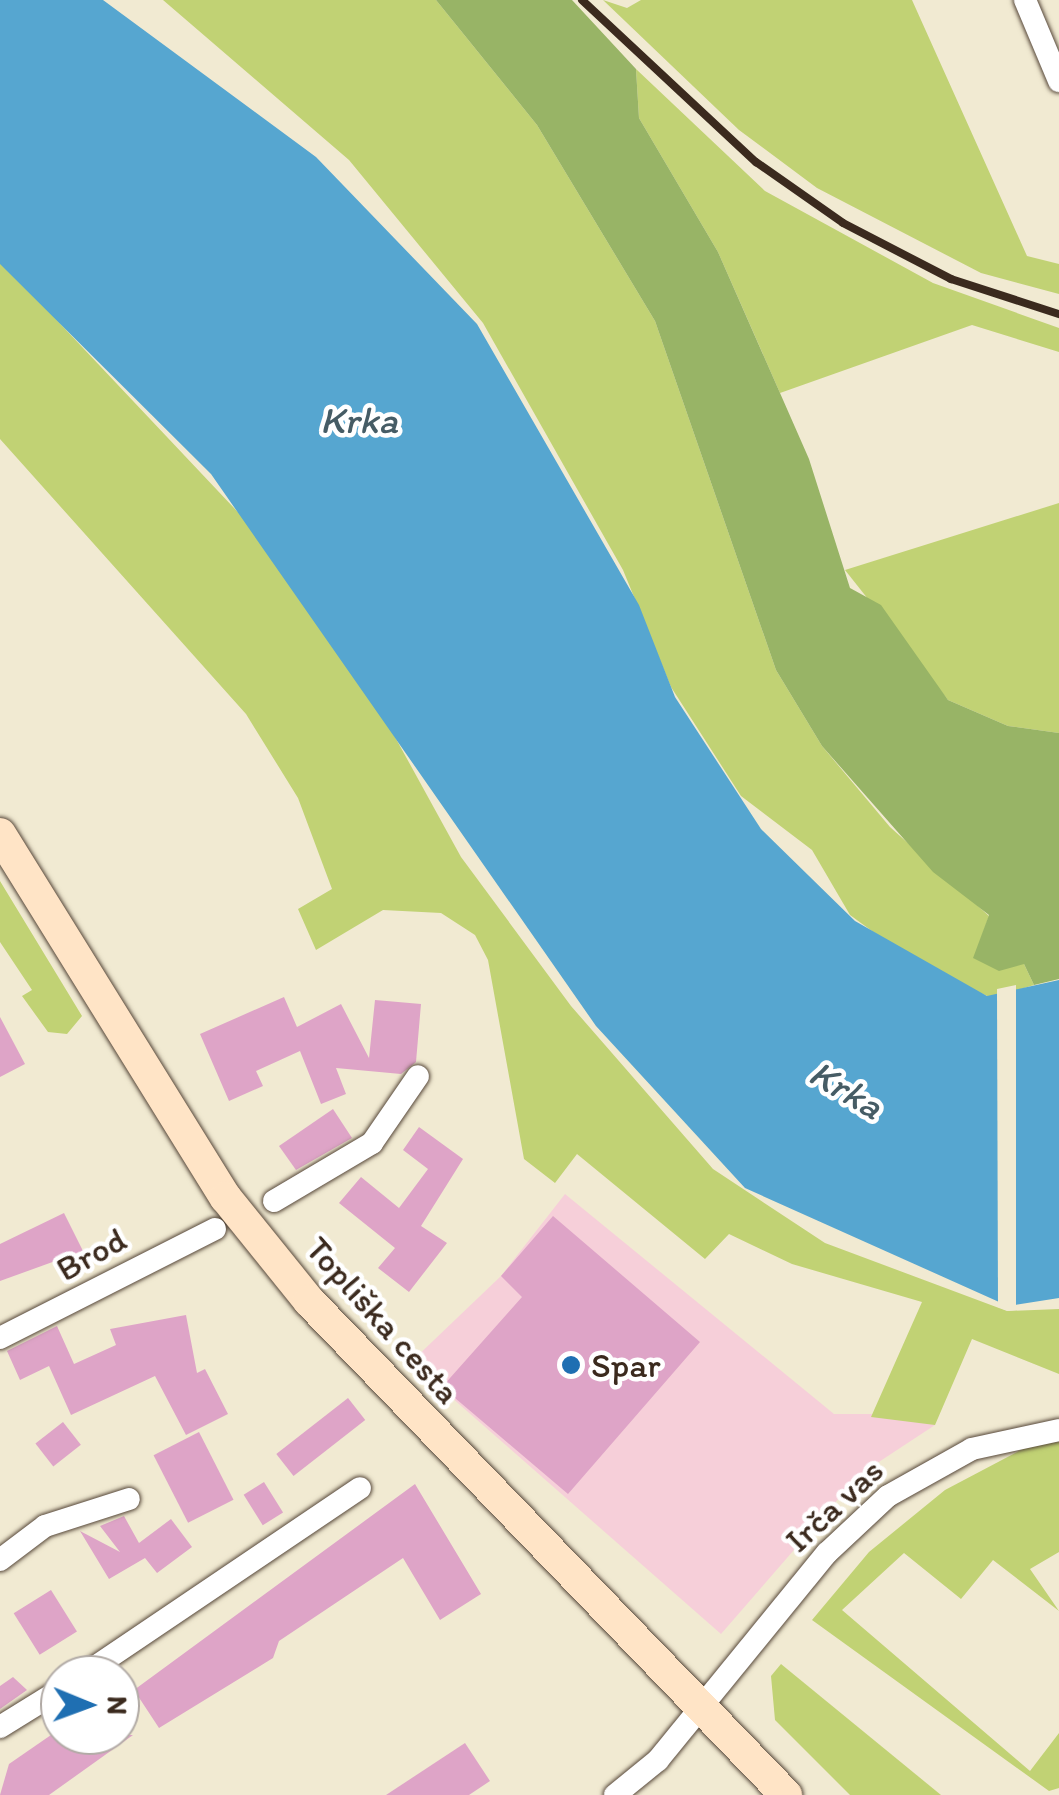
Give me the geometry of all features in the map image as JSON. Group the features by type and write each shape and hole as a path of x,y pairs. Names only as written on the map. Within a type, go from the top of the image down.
{"main road":[{"name":"Topliška cesta","path":"0,834 226,1198 454,1459 702,1702 786,1795"}],"street":[{"path":"1024,0 1059,81"},
{"path":"274,1201 372,1143 418,1076"},
{"name":"Brod","path":"0,1338 215,1229"},
{"name":"Irča vas","path":"615,1795 658,1760 827,1553 888,1496 972,1449 1059,1430"},
{"path":"113,1655 360,1488"},
{"path":"0,1560 45,1526 129,1499"},
{"path":"0,1727 40,1702"}],"shaded area":[{"path":"565,1194 834,1414 904,1414 935,1425 859,1475 721,1634 411,1362 501,1276"}],"green space":[{"path":"163,0 436,0 537,125 655,321 776,670 822,746 890,827 989,916 974,958 1024,964 1034,985 992,998 924,969 850,915 812,850 741,796 671,687 623,570 483,323 349,160"},
{"path":"436,0 572,0 636,69 639,118 718,252 809,459 850,588 881,605 948,700 1008,726 1059,733 1059,979 1034,985 1024,964 999,971 973,958 989,915 933,872 822,746 776,670 655,321 537,125"},
{"path":"603,0 627,8 641,0 912,0 1027,256 1059,264 1059,294 981,273 817,188 739,130"},
{"path":"636,69 765,191 933,283 1059,328 1059,352 972,325 780,393 718,252 639,118"},
{"path":"0,260 318,597 461,857 571,1006 713,1169 825,1243 1007,1311 1059,1309 1059,1374 972,1339 935,1425 871,1417 922,1302 792,1264 729,1234 705,1259 577,1154 555,1183 524,1159 488,960 475,935 441,913 383,910 316,950 298,909 332,889 298,798 246,714 0,439"},
{"path":"1059,503 1059,733 1008,726 948,700 845,570"},
{"path":"0,881 82,1016 67,1034 48,1032 22,996 32,990 0,942"},
{"path":"1059,1442 1059,1552 1030,1569 1059,1611 993,1560 961,1599 904,1553 842,1610 1030,1771 1059,1733 1059,1788 1049,1791 812,1620 869,1552 945,1490 1032,1444"},
{"path":"781,1664 941,1795 850,1795 775,1720 771,1676"}],"water":[{"name":"Krka","path":"0,0 103,0 316,157 477,324 639,605 675,697 761,829 855,921 987,996 1059,980 1059,1298 1008,1306 745,1188 596,1026 211,474 0,264"}],"pier":[{"path":"1016,985 1016,1310 1008,1311 998,1307 997,989"}],"building":[{"path":"284,997 297,1027 341,1004 369,1058 375,1000 421,1004 416,1062 401,1074 336,1068 346,1094 321,1104 300,1051 256,1071 263,1086 229,1101 200,1034"},
{"path":"0,1017 25,1064 0,1077"},
{"path":"333,1109 352,1138 296,1170 279,1146"},
{"path":"419,1127 463,1159 421,1226 447,1243 409,1292 378,1268 395,1248 339,1203 361,1177 399,1208 428,1169 403,1150"},
{"path":"64,1213 83,1251 0,1281 0,1244"},
{"name":"Spar","path":"553,1216 700,1342 568,1494 442,1387 522,1297 501,1276"},
{"path":"186,1315 197,1373 205,1369 228,1414 186,1435 155,1376 71,1415 49,1366 20,1380 7,1351 57,1326 74,1364 116,1345 110,1329"},
{"path":"348,1398 365,1420 294,1476 276,1454"},
{"path":"63,1422 81,1445 53,1466 35,1444"},
{"path":"199,1432 234,1500 188,1523 154,1455"},
{"path":"264,1482 283,1513 263,1525 244,1495"},
{"path":"415,1484 481,1594 440,1620 403,1558 279,1641 273,1658 159,1728 140,1699 140,1686"},
{"path":"124,1516 139,1543 171,1519 192,1547 157,1573 145,1558 109,1579 80,1531 120,1552 100,1526"},
{"path":"51,1590 77,1632 40,1655 14,1613"},
{"path":"13,1677 27,1690 0,1709 0,1686"},
{"path":"40,1743 40,1755 105,1755 49,1795 0,1795 9,1764"},
{"path":"465,1743 490,1781 469,1795 386,1795"}],"railway":[{"path":"582,0 756,162 843,223 951,279 1059,314"}],"place":[{"name":"Spar","path":"571,1365"}]}
